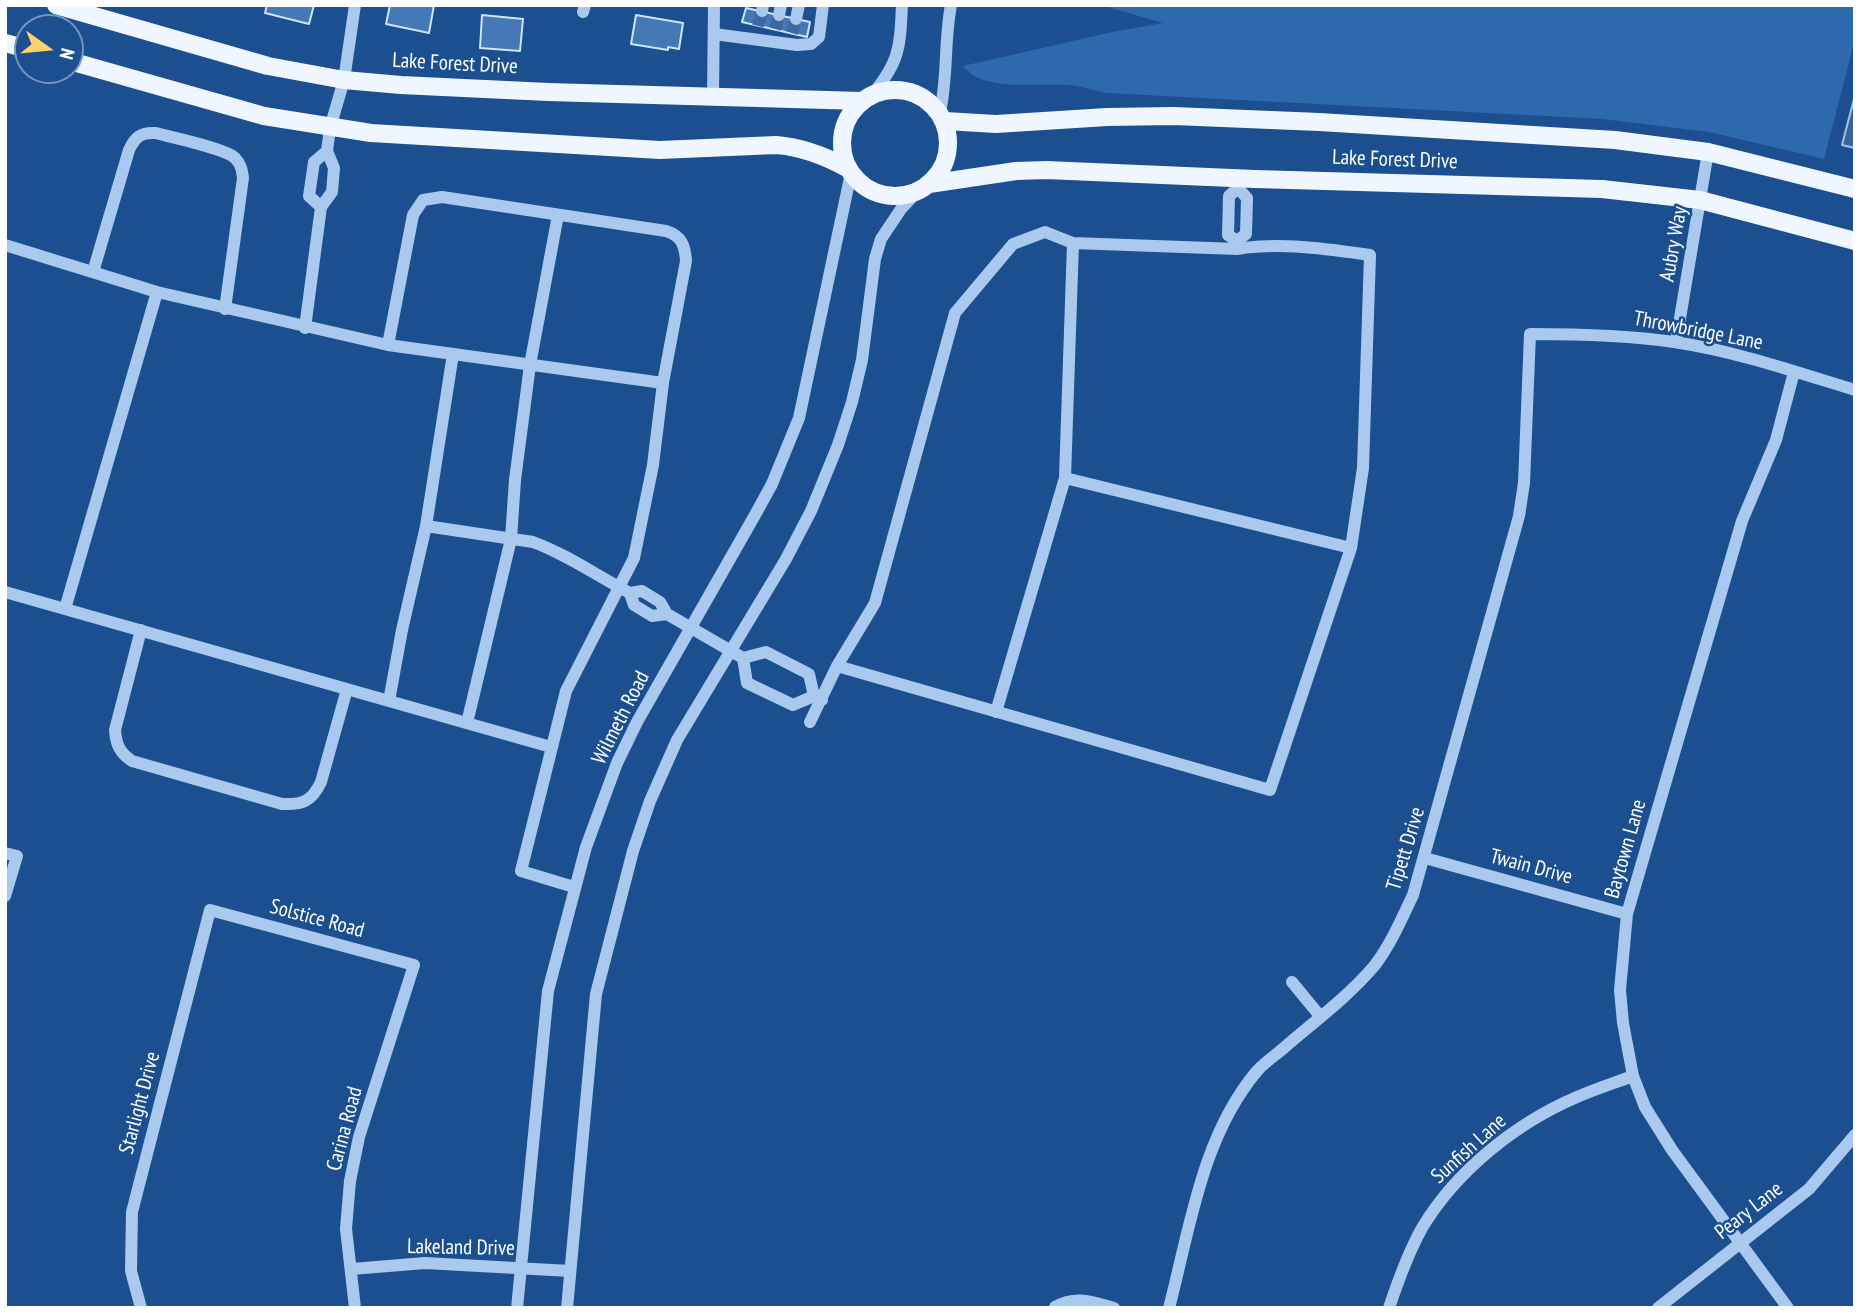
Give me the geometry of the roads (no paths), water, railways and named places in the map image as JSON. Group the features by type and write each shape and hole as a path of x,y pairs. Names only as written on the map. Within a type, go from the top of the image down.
{"main road":[{"name":"Lake Forest Drive","path":"56,5 268,66 344,80 401,85 713,97 867,98"},
{"path":"84,65 240,110 330,128 401,135 660,150 793,146 827,157 849,170 862,184 883,195 895,196 924,188 943,166 948,143 942,116 928,101 907,91 884,91 867,98 854,110 844,131 843,151 849,170"},
{"name":"Lake Forest Drive","path":"942,116 996,124 1107,117 1187,117 1615,140 1709,152 1855,189"},
{"name":"Lake Forest Drive","path":"924,188 1016,171 1036,170 1238,183 1602,189 1700,200 1855,241"}],"street":[{"path":"305,328 321,207 332,192 334,167 327,151 330,128 344,80 355,5"},
{"path":"713,97 714,5"},
{"path":"796,19 799,5"},
{"path":"714,34 754,40 773,36 811,44 819,37 823,5"},
{"path":"867,98 890,73 899,50 902,5"},
{"path":"942,116 951,5"},
{"path":"754,40 758,26"},
{"path":"93,272 129,150 139,136 156,133 225,152 238,161 243,178 225,309"},
{"path":"321,207 309,196 314,162 327,151"},
{"name":"Aubry Way","path":"1676,342 1709,152"},
{"name":"Wilmeth Road","path":"517,1308 548,991 574,887 618,763 637,722 761,505 789,446 799,418 849,170"},
{"path":"1238,183 1247,198 1246,234 1237,245 1228,235 1229,196 1238,183"},
{"path":"567,1308 596,994 621,890 650,801 677,740 811,511 838,445 862,360 875,259 881,239 901,209 924,188"},
{"path":"388,345 413,215 423,200 442,197 666,231 674,233 682,240 686,261 634,558 625,590 566,691 521,871 574,887"},
{"path":"467,723 512,539 515,480 530,365 558,215"},
{"path":"810,722 818,698 837,666 875,603 955,313 1013,244 1045,232 1073,243 1296,246 1370,255 1363,468 1351,548 1270,790 837,666"},
{"path":"996,712 1065,478 1073,243"},
{"path":"5,245 157,292 305,328 388,345 663,383"},
{"path":"65,610 157,292"},
{"name":"Throwbridge Lane","path":"1530,334 1604,334 1676,342 1746,358 1855,390"},
{"name":"Tipett Drive","path":"1169,1308 1201,1185 1214,1145 1231,1107 1258,1070 1353,987 1376,963 1413,895 1519,516 1524,483 1530,334"},
{"path":"389,701 426,526 453,354"},
{"name":"Baytown Lane","path":"1788,1308 1672,1150 1645,1107 1633,1076 1620,990 1627,914 1742,522 1776,440 1794,372"},
{"path":"1065,478 1351,548"},
{"path":"426,526 533,542 550,548 625,590 642,591 660,602 667,614 743,658 766,652 809,674 818,698"},
{"path":"5,592 551,747"},
{"path":"141,630 115,730 117,747 123,755 144,764 282,804 307,802 316,793 346,689"},
{"path":"743,658 747,683 793,705 818,698"},
{"path":"5,896 11,854"},
{"name":"Twain Drive","path":"1425,858 1627,914"},
{"name":"Solstice Road","path":"210,910 414,965"},
{"name":"Starlight Drive","path":"141,1308 131,1271 132,1212 210,910"},
{"name":"Carina Road","path":"355,1308 346,1229 350,1181 359,1137 414,965"},
{"path":"1292,982 1320,1016"},
{"name":"Sunfish Lane","path":"1389,1308 1422,1228 1445,1194 1477,1163 1522,1126 1575,1097 1633,1076"},
{"name":"Peary Lane","path":"1658,1308 1809,1189 1855,1135"},
{"name":"Lakeland Drive","path":"352,1269 425,1264 570,1271"},
{"path":"1055,1307 1068,1300 1082,1299 1114,1308"}],"tunnel":[{"path":"758,26 762,11"},
{"path":"775,29 779,15"},
{"path":"792,33 796,19"}]}
